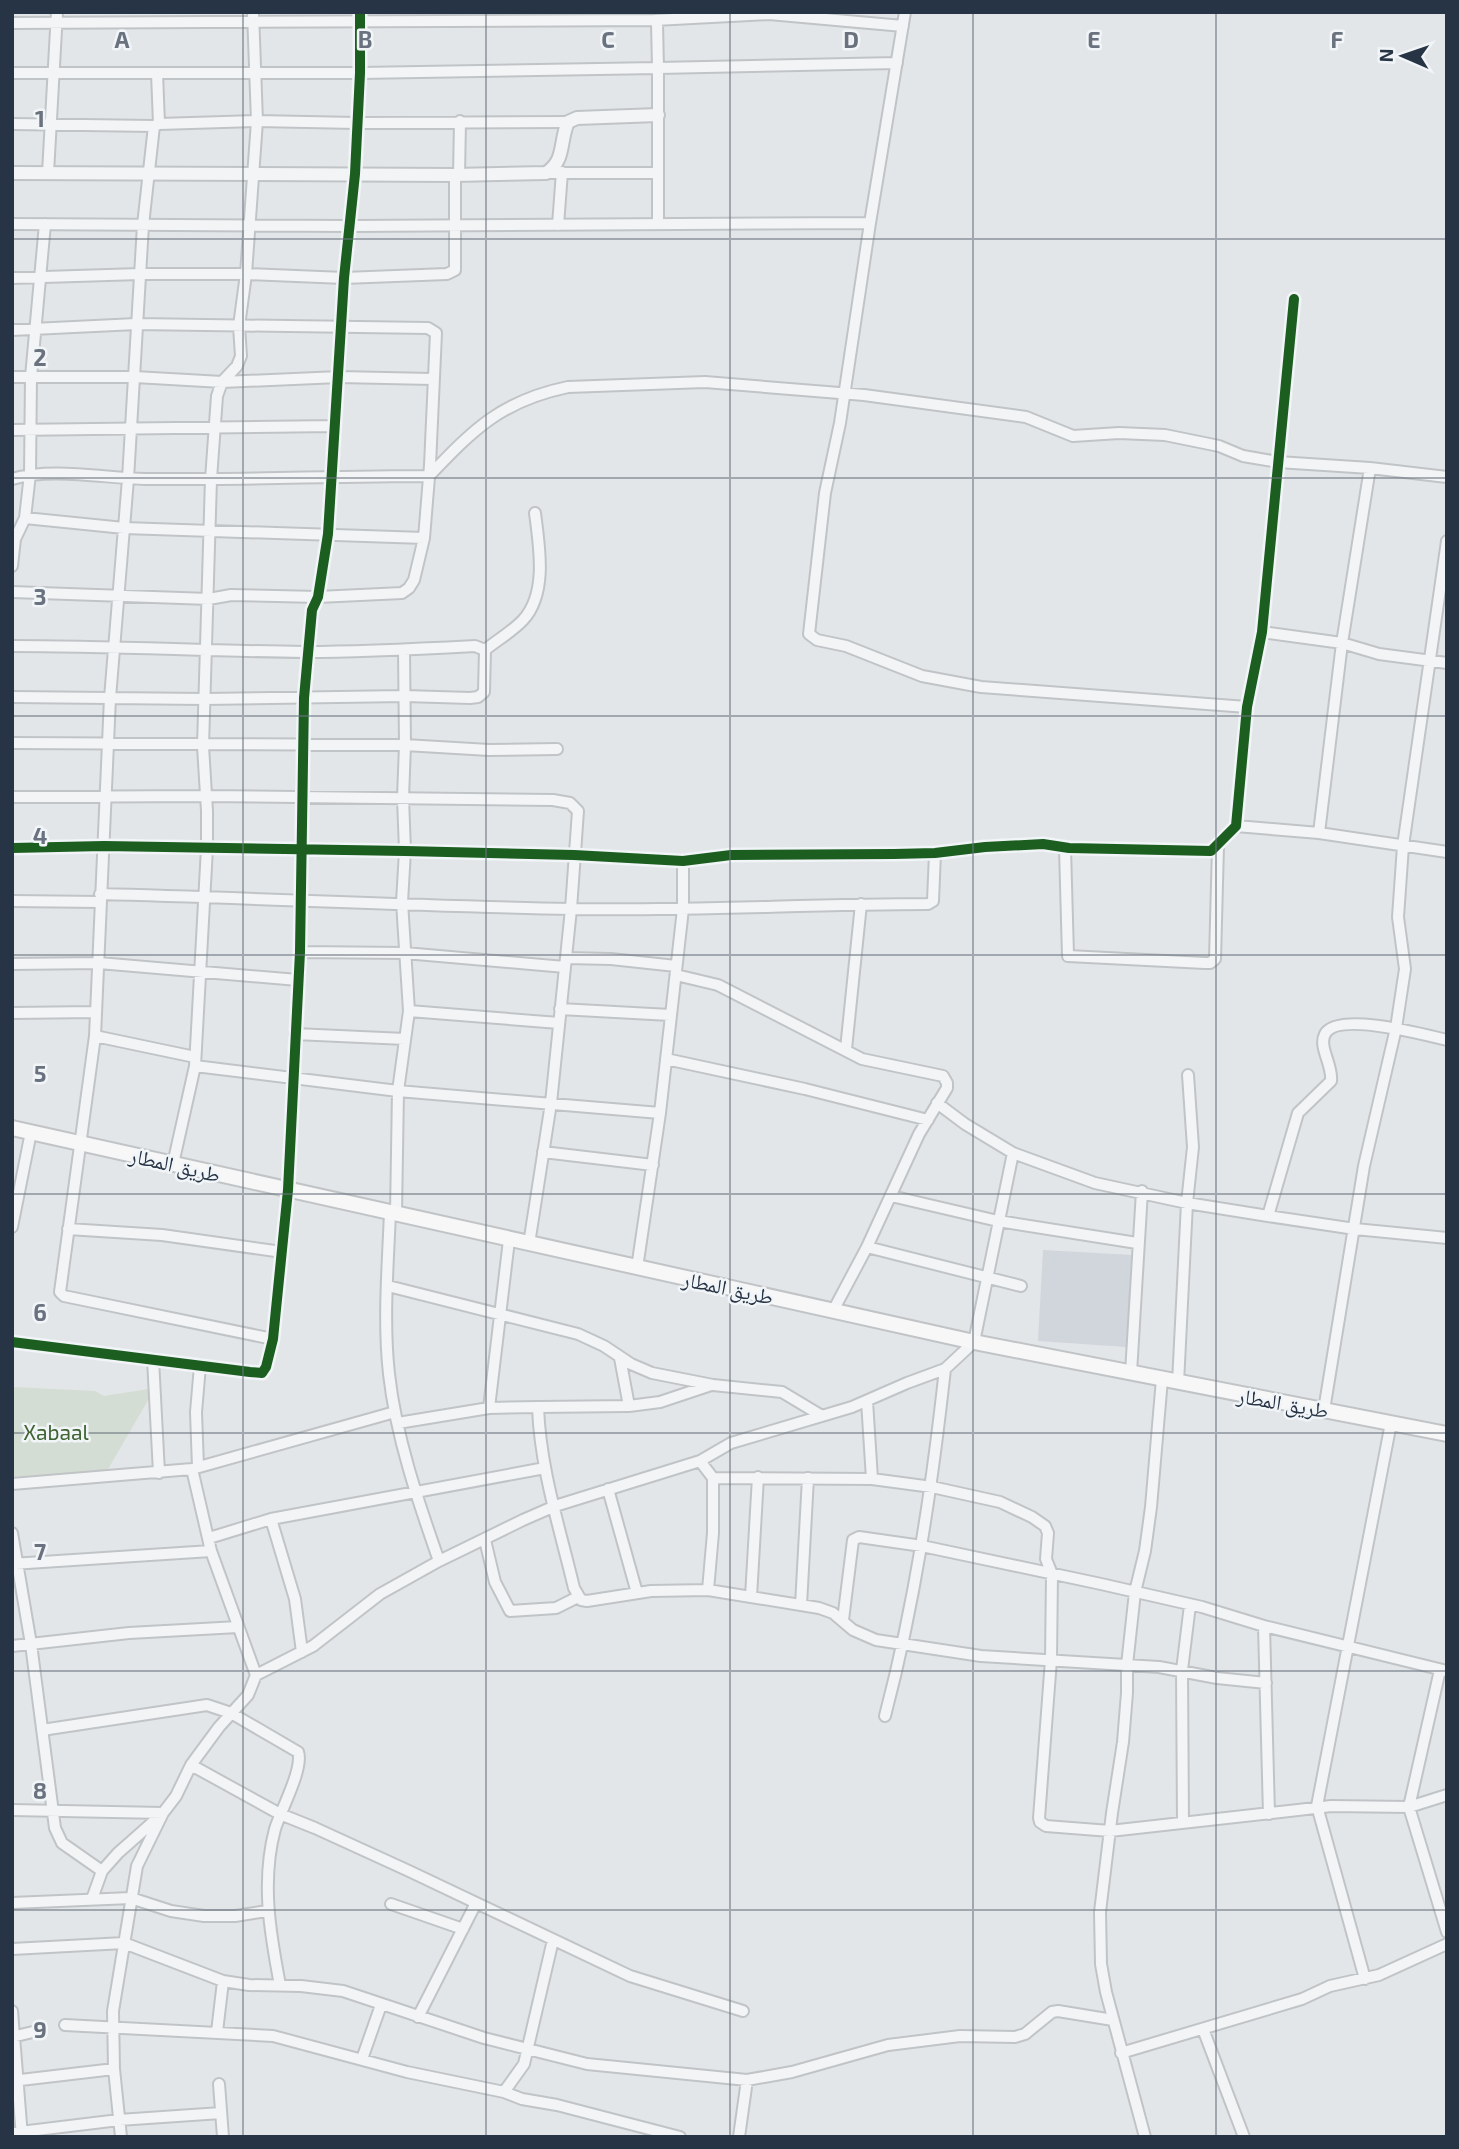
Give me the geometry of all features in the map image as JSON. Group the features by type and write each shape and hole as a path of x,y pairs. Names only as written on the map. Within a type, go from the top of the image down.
{"main road":[{"name":"طريق المطار","path":"12,1128 974,1342 1447,1434"}],"street":[{"path":"905,12 840,423 831,456 823,506 808,628 811,637 846,646 922,676 981,687 1247,707"},
{"path":"12,23 56,18 360,16 565,16 654,20 769,14 903,26"},
{"path":"12,1342 262,1373 267,1367 273,1339 288,1190 300,951 303,849 301,797 307,652 312,610 318,597 328,534 344,278 355,174 360,16"},
{"path":"173,1164 195,1062 206,848 203,746 211,479 217,397 222,382 237,366 241,356 239,326 246,274 257,121 254,17"},
{"path":"48,173 56,18"},
{"path":"654,20 657,23 658,68 658,224"},
{"path":"12,73 360,73 897,63"},
{"path":"157,73 156,125 143,225 128,479 110,698 95,1037 60,1292 64,1296 273,1339"},
{"path":"12,124 156,125 257,121 568,122 577,118 658,115"},
{"path":"12,278 246,274 344,278 450,273 455,270 460,121"},
{"path":"546,173 556,167 560,160 562,135 568,122"},
{"path":"558,225 562,172"},
{"path":"12,173 657,173"},
{"path":"12,224 351,226 870,223"},
{"path":"12,566 14,539 25,518 30,474 31,377 45,224"},
{"path":"12,848 104,846 303,849 574,855 683,861 731,855 935,853 1012,845 1203,853 1211,851 1236,826 1247,707 1262,632 1294,299"},
{"path":"12,330 136,324 434,330 436,355 432,379 424,538 414,580 402,593 318,597 245,594 209,598 12,592"},
{"path":"12,377 135,377 222,382 339,377 432,379"},
{"path":"12,479 30,474 128,479 429,476 472,430 496,413 549,391 568,387 705,382 843,394 1026,417 1073,436 1119,433 1165,435 1219,446 1243,456 1278,462 1370,468 1447,477"},
{"path":"12,430 335,426"},
{"path":"1319,833 1342,643 1370,468"},
{"path":"485,650 523,620 531,609 538,582 539,563 535,513"},
{"path":"25,518 124,528 424,538"},
{"path":"1324,1410 1364,1166 1396,1028 1405,969 1398,917 1403,846 1447,541"},
{"path":"1262,632 1342,643 1379,654 1447,663"},
{"path":"12,646 307,652 475,646 485,650"},
{"path":"404,650 405,745 402,799 405,851 402,902 409,1011 398,1091 386,1331 396,1418 416,1493 439,1561"},
{"path":"12,697 470,698 483,695 485,650"},
{"path":"12,743 405,745 489,750 557,749"},
{"path":"12,797 301,797 553,800 570,803 578,811 572,909 551,1103 529,1244"},
{"path":"1236,826 1319,833 1447,852"},
{"path":"1065,848 1068,956 1210,963 1215,959 1218,846"},
{"path":"12,901 203,897 572,909 931,904 935,853"},
{"path":"637,1268 660,1113 683,909 683,861"},
{"path":"846,1049 861,904"},
{"path":"300,951 405,953 566,962 611,959 676,971 718,985 870,1061 943,1076 947,1088 928,1120 834,1309"},
{"path":"12,964 99,963 298,980"},
{"path":"560,1009 670,1015"},
{"path":"409,1011 559,1023"},
{"path":"12,1013 95,1013"},
{"path":"1268,1216 1298,1113 1331,1081 1331,1066 1324,1051 1324,1035 1337,1024 1345,1023 1396,1028 1447,1040"},
{"path":"295,1034 405,1040"},
{"path":"95,1037 195,1062 293,1079 398,1091 660,1113"},
{"path":"666,1059 805,1089 928,1120"},
{"path":"1178,1383 1187,1203 1193,1147 1188,1075"},
{"path":"937,1103 965,1124 1013,1153 1095,1183 1142,1191 1187,1203 1268,1216 1355,1229 1447,1238"},
{"path":"12,1227 32,1132"},
{"path":"543,1152 653,1165"},
{"path":"92,1899 102,1871 163,1813 176,1796 191,1765 248,1695 256,1675 302,1652 350,1619 380,1594 439,1561 555,1506 700,1461 731,1443 867,1401 945,1369 974,1342 1013,1153"},
{"path":"1131,1373 1142,1191"},
{"path":"891,1196 998,1221 1137,1243"},
{"path":"68,1229 162,1235 282,1252"},
{"path":"489,1408 509,1240"},
{"path":"867,1247 1021,1286"},
{"path":"388,1286 578,1334 652,1373 713,1385 782,1392 822,1416"},
{"path":"620,1358 629,1406"},
{"path":"153,1359 159,1473"},
{"path":"200,1366 195,1468 211,1551 256,1675"},
{"path":"885,1717 904,1645 922,1546 932,1487 945,1369"},
{"path":"1145,2137 1113,2020 1101,1964 1100,1938 1110,1831 1125,1723 1127,1665 1135,1592 1150,1518 1162,1379"},
{"path":"12,1484 195,1468 396,1418 489,1408 629,1406 660,1402 713,1385"},
{"path":"867,1401 872,1479"},
{"path":"538,1407 545,1468 574,1588 578,1597 587,1601 637,1593 708,1590 833,1613 863,1636 904,1645 981,1656 1182,1670 1217,1678 1266,1683"},
{"path":"1366,1979 1317,1806 1391,1423"},
{"path":"700,1461 713,1478 713,1533 708,1590"},
{"path":"209,1538 271,1519 545,1468"},
{"path":"751,1597 758,1477"},
{"path":"713,1478 872,1479 932,1487 1000,1502 1045,1526 1048,1533 1046,1559 1052,1574 1051,1660 1041,1777 1040,1822 1046,1826 1110,1831 1269,1814 1317,1806 1409,1807 1447,1795"},
{"path":"801,1605 808,1478"},
{"path":"608,1489 637,1593"},
{"path":"271,1519 295,1599 302,1652"},
{"path":"12,1533 15,1563 31,1644 51,1810 58,1837 62,1843 102,1871"},
{"path":"843,1620 855,1538 922,1546 1135,1592 1444,1670 1409,1807 1447,1932"},
{"path":"485,1540 495,1582 510,1611 555,1608 578,1597"},
{"path":"15,1563 211,1551"},
{"path":"1182,1822 1182,1670 1190,1605"},
{"path":"1264,1626 1269,1814"},
{"path":"12,1646 130,1633 237,1627"},
{"path":"42,1730 201,1705 214,1706 298,1752 300,1757 271,1844 267,1911 280,1985"},
{"path":"191,1765 280,1814 630,1976 743,2011"},
{"path":"12,1810 163,1813"},
{"path":"121,2137 113,2026 137,1866 163,1813"},
{"path":"12,1903 131,1898 170,1911 204,1916 235,1916 267,1911"},
{"path":"391,1903 463,1929"},
{"path":"418,2017 476,1903"},
{"path":"504,2092 524,2064 553,1940"},
{"path":"12,1949 124,1943 223,1981 343,1991 527,2051 587,2064 747,2080 792,2072 888,2045 960,2036 1015,2037 1025,2034 1052,2012 1058,2011 1113,2020"},
{"path":"1121,2053 1302,1999 1330,1986 1366,1979 1447,1944"},
{"path":"217,2032 223,1981"},
{"path":"362,2059 381,2005"},
{"path":"12,2011 19,2134 119,2120 221,2113"},
{"path":"65,2025 273,2036 407,2072 504,2092 522,2099 557,2105 680,2137"},
{"path":"1203,2029 1244,2137"},
{"path":"14,2037 41,2030"},
{"path":"15,2081 114,2069"},
{"path":"739,2137 747,2080"},
{"path":"219,2084 223,2137"}],"shaded area":[{"path":"1043,1250 1132,1255 1126,1347 1038,1341"}],"green space":[{"name":"Xabaal","path":"12,1387 95,1391 104,1396 155,1388 107,1471 12,1477"}],"cycle path":[{"path":"12,1342 250,1372 262,1373 266,1367 273,1339 288,1190 300,952 304,698 312,610 318,597 328,534 344,278 355,174 360,12"},
{"path":"12,848 104,846 405,851 683,861 731,855 935,853 1043,844 1069,848 1211,851 1236,826 1247,707 1262,632 1294,299"}]}
